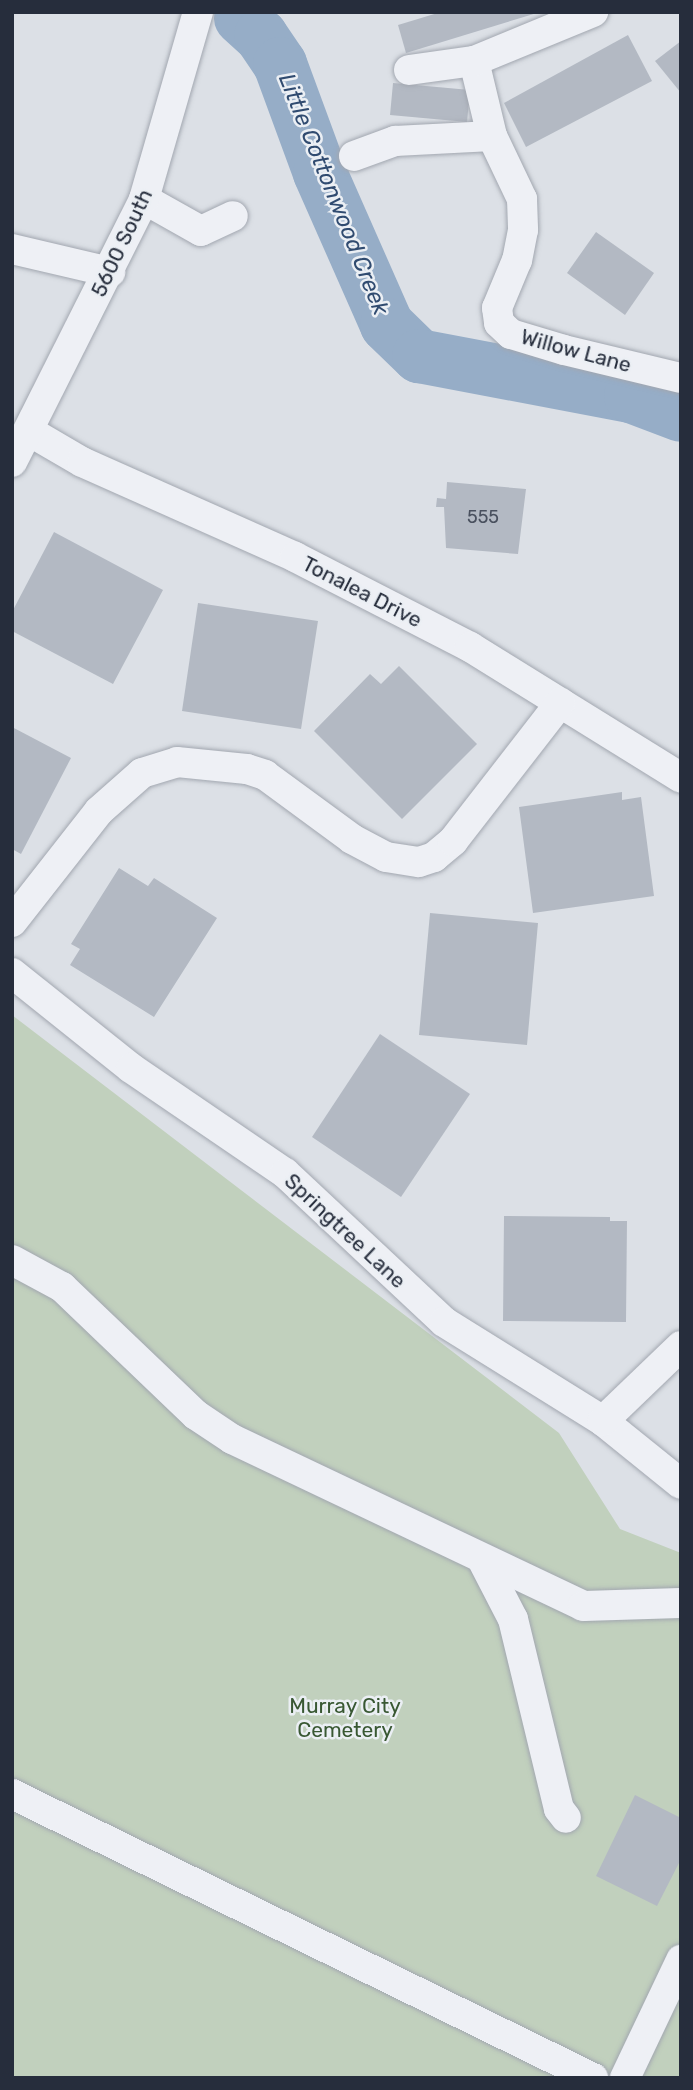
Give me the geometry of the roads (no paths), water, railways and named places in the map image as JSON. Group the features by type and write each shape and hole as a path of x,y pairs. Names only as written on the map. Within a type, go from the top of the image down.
{"street":[{"name":"5600 South","path":"12,461 110,272 144,199 198,12"},
{"path":"409,70 474,61 593,12"},
{"name":"Willow Lane","path":"474,61 492,136 522,199 521,240 497,308 499,323 511,334 552,347 681,378"},
{"path":"354,156 395,141 492,136"},
{"path":"144,199 201,231 233,215"},
{"path":"12,249 110,272"},
{"name":"Tonalea Drive","path":"29,431 125,482 295,557 470,647 681,778"},
{"path":"12,922 99,811 132,780 157,766 193,762 265,775 352,839 404,862 434,857 484,802 560,703"},
{"name":"Springtree Lane","path":"12,973 131,1068 285,1173 444,1322 603,1421 681,1484"},
{"path":"12,1260 62,1287 210,1426 483,1561 583,1606 681,1603"},
{"path":"603,1421 681,1346"},
{"path":"483,1561 513,1619 559,1809 566,1818"},
{"path":"12,1794 593,2078"},
{"path":"625,2078 681,1961"}],"waterway":[{"name":"Little Cottonwood Creek","path":"241,18 261,36 280,64 320,173 387,325 419,356 631,396 681,415"}],"park label":[{"name":"Murray City Cemetery","path":"345,1718"}]}
